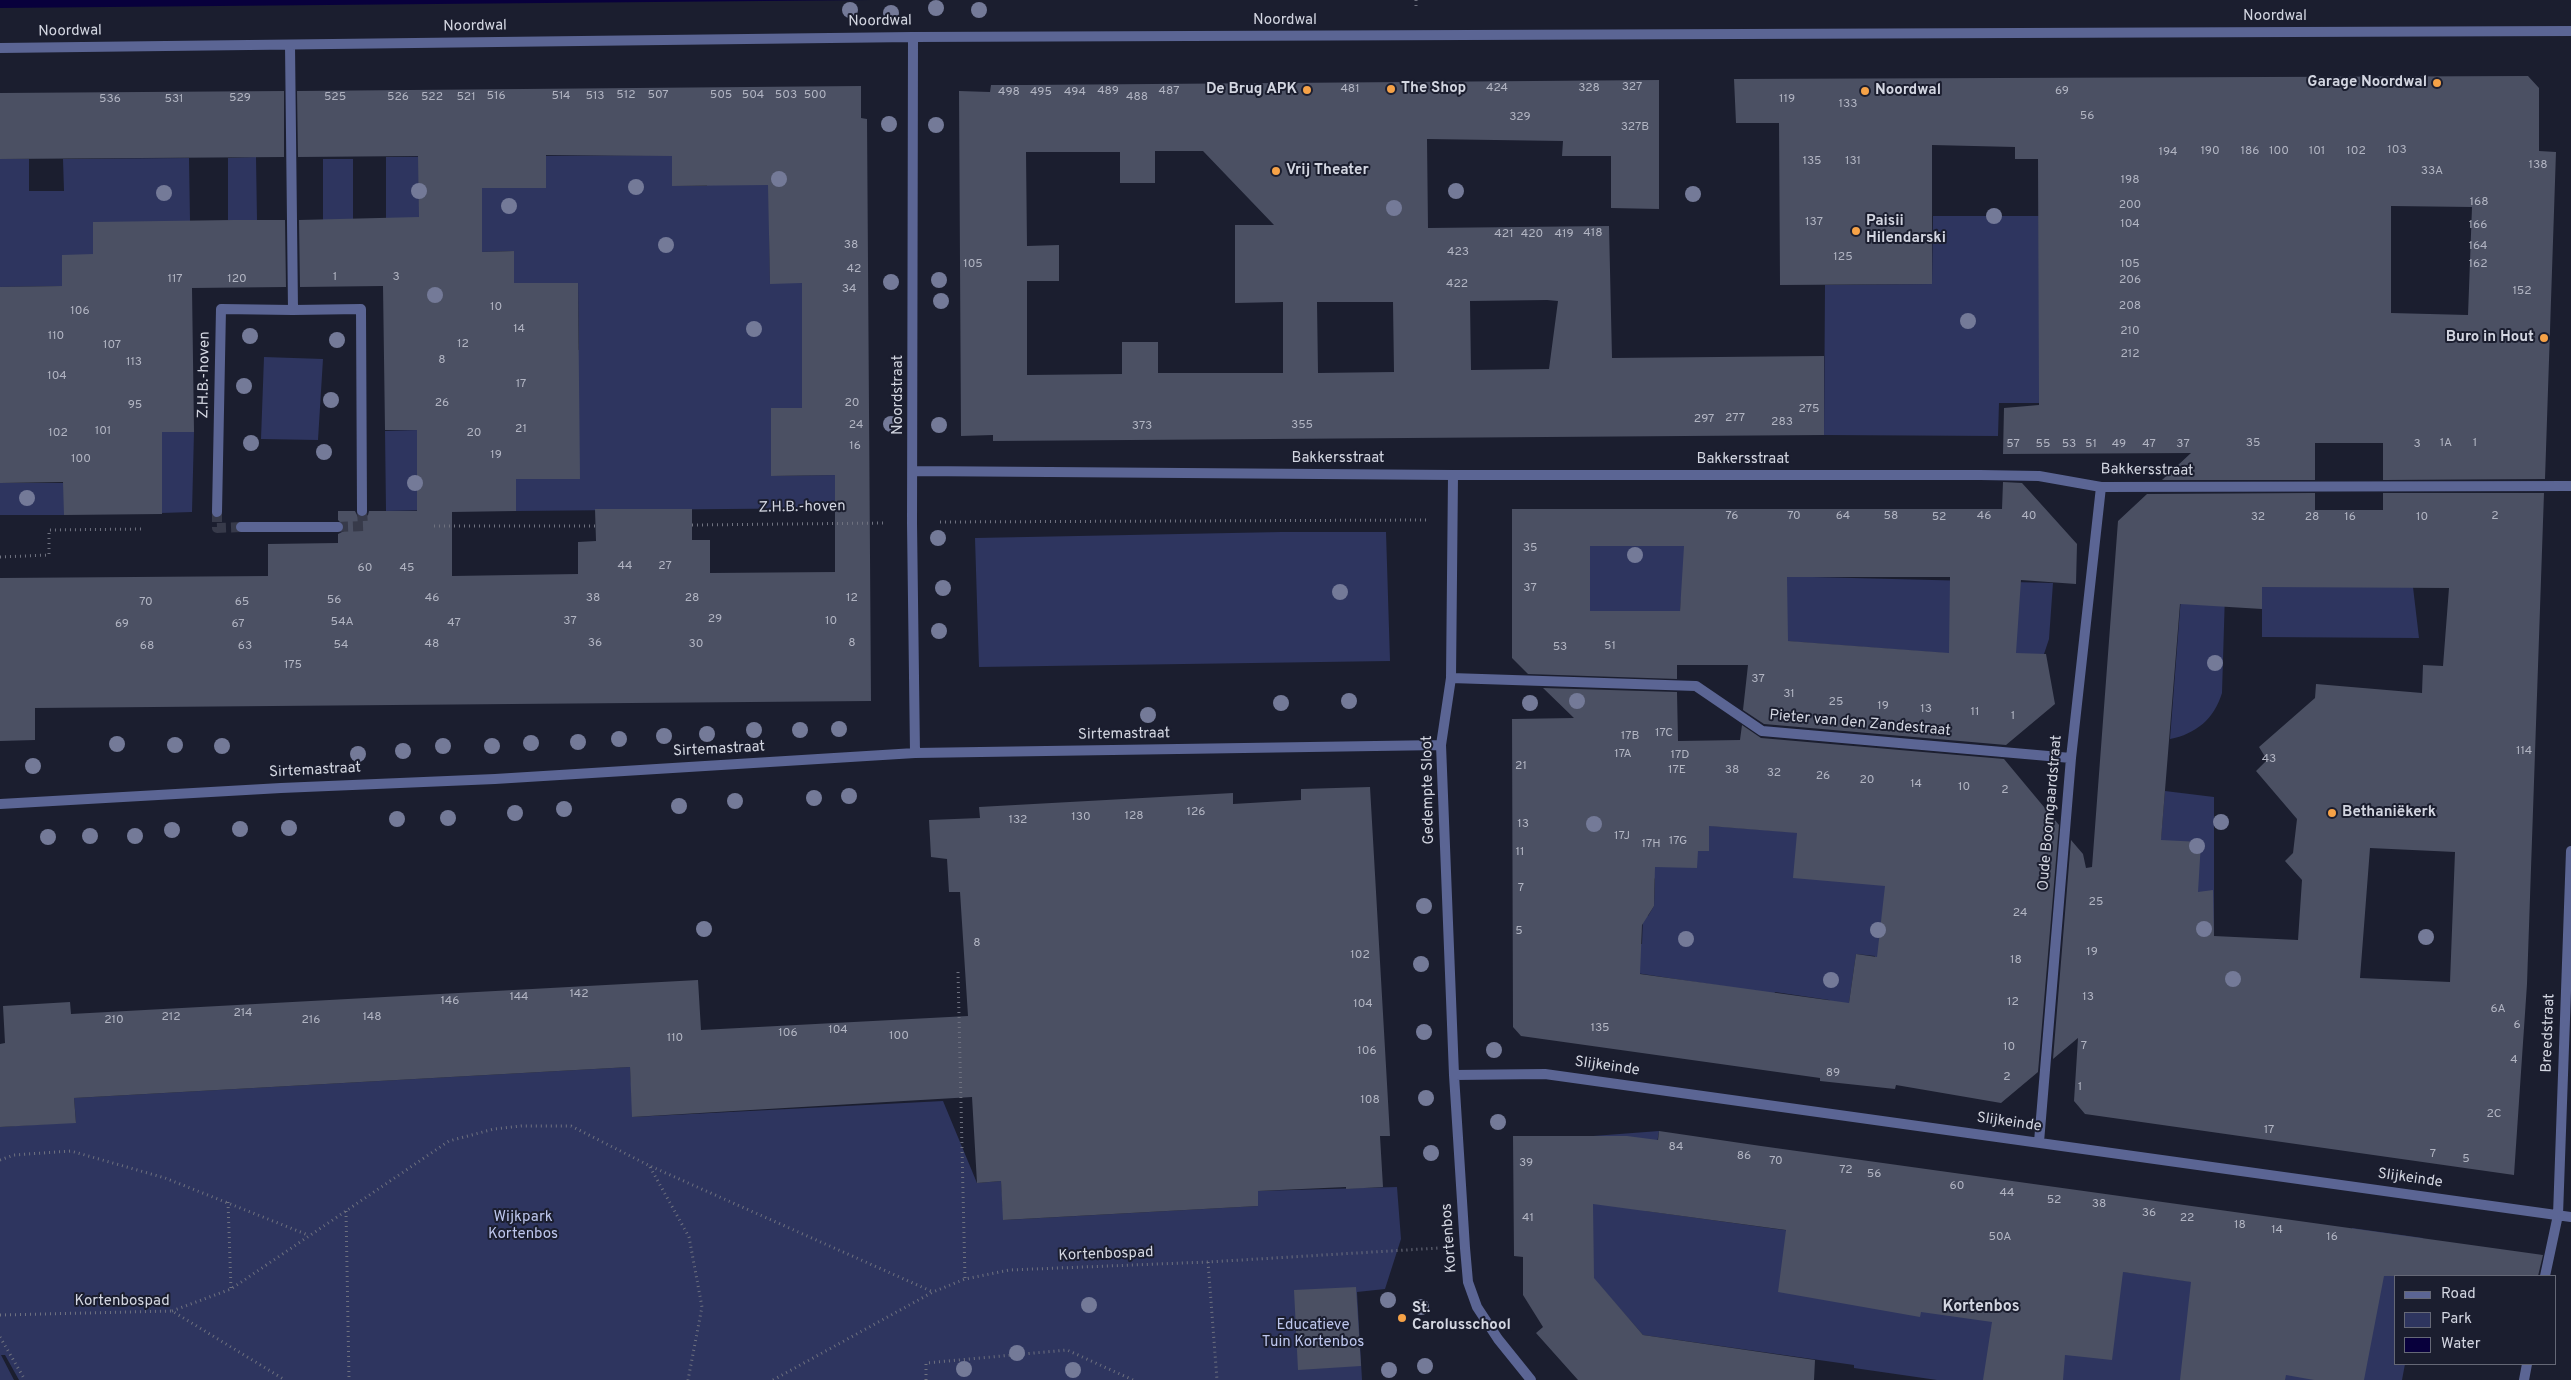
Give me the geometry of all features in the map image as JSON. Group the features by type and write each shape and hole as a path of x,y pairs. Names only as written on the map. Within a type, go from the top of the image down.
{"street":[{"name":"Noordwal","path":"0,48 913,37 2571,31"},
{"name":"Noordstraat","path":"913,37 914,471 912,522 915,753"},
{"path":"290,45 293,310"},
{"name":"Z.H.B.-hoven","path":"217,512 221,310 361,309 362,511"},
{"name":"Bakkersstraat","path":"914,471 1453,475 2039,476 2101,487 2571,486"},
{"name":"Gedempte Sloot","path":"1453,475 1451,678 1440,745 1454,1075"},
{"name":"Oude Boomgaardstraat","path":"2039,1142 2070,758 2101,487"},
{"path":"241,528 338,527"},
{"name":"Pieter van den Zandestraat","path":"1451,678 1696,686 1762,731 2070,758"},
{"name":"Sirtemastraat","path":"0,804 272,788 495,779 915,753 1440,745"},
{"name":"Breedstraat","path":"2545,1275 2558,1216 2571,852"},
{"name":"Slijkeinde","path":"1454,1075 1545,1074 2571,1217"},
{"name":"Kortenbos","path":"1454,1075 1468,1282 1477,1307 1498,1340 1531,1380"},
{"path":"2524,1380 2527,1365"}],"path":[{"name":"Z.H.B.-hoven","path":"692,525 912,522 1452,520"},
{"path":"434,526 596,526"},
{"path":"0,557 49,555 49,530 144,529"},
{"path":"958,972 965,1279"},
{"path":"172,1311 231,1289 449,1141 494,1129 571,1126 650,1166 933,1292"},
{"path":"0,1160 14,1155 71,1152 165,1178 308,1236"},
{"path":"650,1166 689,1237 702,1307 688,1380"},
{"path":"228,1202 231,1289"},
{"path":"346,1210 349,1380"},
{"name":"Kortenbospad","path":"774,1380 933,1292 965,1279 1010,1270 1208,1262 1465,1248"},
{"path":"1208,1262 1216,1380"},
{"name":"Kortenbospad","path":"0,1315 172,1311 285,1380"},
{"path":"0,1337 25,1380"},
{"path":"926,1380 926,1363 1067,1350 1133,1380"}],"green space":[{"path":"834,153 769,217 770,283 802,283 802,408 771,409 771,476 835,475 835,508 516,511 515,479 579,479 546,351 579,350 578,283 514,283 514,251 482,252 482,219 386,219 386,157 672,155 672,186 707,186 707,155"},
{"path":"256,157 257,220 228,220 228,158"},
{"path":"189,158 190,221 96,255 63,286 0,287 0,159 29,159 29,191 64,191 63,159"},
{"path":"323,159 353,159 353,220 323,220"},
{"path":"1933,216 2039,216 2138,403 1999,403 1998,436 1824,435 1825,285 1932,284"},
{"path":"0,357 3,483 67,483 64,515 0,515"},
{"path":"264,357 323,359 318,440 261,439"},
{"path":"417,430 417,448 434,510 386,511 385,431"},
{"path":"162,432 194,432 192,512 130,514 129,450"},
{"path":"1589,509 1682,509 1773,576 2053,583 2049,639 2044,654 2034,660 1771,640 1728,598 1681,599 1680,613 1590,611"},
{"path":"1282,532 1386,532 1390,661 979,667 975,538"},
{"path":"2186,532 2225,593 2222,693 2219,702 2203,724 2188,733 2170,739"},
{"path":"2262,587 2413,587 2419,638 2262,637"},
{"path":"2165,791 2214,797 2214,936 2157,885"},
{"path":"1699,825 1938,843 1874,966 1875,956 1856,954 1847,1017 1829,1000 1775,992 1774,994 1623,971 1639,944 1642,944 1643,916 1648,916 1654,906 1655,879 1647,869 1698,851 1709,851 1709,836 1698,835"},
{"name":"Wijkpark Kortenbos","path":"630,1067 633,1117 943,1101 977,1183 1001,1181 1004,1220 1258,1206 1258,1191 1397,1187 1401,1239 1385,1289 1357,1292 1362,1380 19,1380 5,1355 1,1355 14,1380 0,1380 0,1127 76,1122 74,1098"},
{"path":"1659,1131 1646,1211 1974,1256 2068,1264 2343,1303 2352,1228 2423,1238 2420,1261 2426,1263 2423,1275 2394,1275 2394,1365 2405,1365 2402,1380 1937,1380 1854,1368 1854,1365 1643,1335 1593,1278 1593,1136"}],"water":[{"path":"0,0 871,0 0,8"}],"building":[{"path":"2528,76 2539,88 2539,151 2556,152 2545,479 2383,480 2383,443 2315,443 2315,480 2162,480 2191,453 2003,454 2004,408 2039,405 2038,159 2015,159 2015,147 1932,145 1932,284 1780,285 1779,123 1736,123 1734,79","holes":["2391,206 2472,207 2468,315 2391,313"]},
{"path":"1659,80 1659,209 1611,208 1611,156 1562,156 1563,141 1427,139 1428,228 1609,226 1612,358 1824,356 1824,435 993,441 993,435 961,436 959,91 990,92 991,85","holes":["1155,151 1203,151 1274,225 1235,225 1235,303 1283,302 1283,373 1158,373 1158,342 1122,342 1122,374 1027,375 1027,281 1059,281 1059,245 1027,246 1026,152 1120,152 1120,183 1155,183","1470,301 1558,301 1549,369 1471,370","1317,302 1393,302 1394,372 1318,373"]},
{"path":"861,86 861,118 867,119 871,701 35,708 35,740 0,741 0,578 268,576 268,544 338,543 338,534 344,531 345,527 338,520 338,511 355,511 358,517 363,518 368,515 369,511 417,511 417,430 385,430 383,286 300,287 299,220 419,217 418,156 298,157 297,91","holes":["546,155 672,156 672,186 768,185 770,284 802,283 802,408 771,408 771,476 835,475 835,572 710,573 710,540 692,540 692,509 595,509 596,541 578,542 578,574 452,576 452,512 516,511 516,479 580,479 578,283 514,283 514,251 482,252 482,188 546,188"]},
{"path":"284,91 284,157 0,159 0,93"},
{"path":"285,220 286,287 192,288 194,432 162,432 162,514 64,515 63,482 0,483 0,287 62,286 62,255 93,254 93,222"},
{"path":"2003,482 2022,483 2077,544 2076,584 2021,580 2016,653 2046,654 2055,704 2006,745 1764,724 1743,710 1748,665 1677,665 1677,679 1528,674 1512,658 1512,509 2002,509","holes":["1590,546 1684,546 1680,611 1590,611","1787,577 1950,577 1949,653 1788,641"]},
{"path":"2315,493 2315,510 2383,510 2383,493 2544,493 2527,984 2514,1175 2085,1114 2074,1101 2078,1038 2053,1059 2071,840 2083,854 2086,868 2092,867 2118,521 2147,494","holes":["2262,587 2449,588 2443,666 2423,665 2422,693 2316,684 2315,698 2259,747 2267,760 2256,771 2297,819 2293,853 2285,861 2302,880 2298,940 2214,936 2213,890 2198,892 2201,842 2161,840 2180,604 2262,609","2370,848 2455,852 2450,982 2360,978"]},
{"path":"1543,688 1677,692 1678,741 1740,740 1742,725 1761,738 2004,759 2059,825 2038,1072 2001,1103 1896,1085 1895,1089 1820,1081 1820,1078 1521,1036 1513,1027 1512,719 1574,718","holes":["1709,826 1797,833 1793,878 1885,886 1877,957 1856,954 1849,1003 1640,974 1642,925 1654,906 1655,867 1697,868 1698,851 1709,851"]},
{"path":"1370,787 1390,1136 1380,1136 1383,1187 1258,1191 1258,1206 1003,1220 1001,1181 977,1183 972,1097 632,1117 630,1067 74,1098 76,1123 0,1127 0,1044 5,1043 3,1006 70,1002 71,1014 698,980 701,1030 968,1016 960,892 949,892 947,859 931,857 929,820 980,818 979,807 1233,793 1233,804 1301,800 1301,789"},
{"path":"1659,1131 2543,1255 2538,1275 2384,1276 2364,1380 2314,1380 2286,1375 2285,1380 2180,1380 2191,1282 2123,1272 2112,1360 2065,1355 2063,1380 1983,1380 1992,1322 1921,1312 1920,1317 1778,1292 1786,1230 1593,1204 1594,1278 1643,1335 1815,1360 1814,1380 1578,1380 1536,1333 1543,1327 1523,1295 1523,1257 1514,1256 1513,1136 1627,1136 1658,1140"},
{"path":"1356,1287 1361,1366 1298,1370 1294,1290"}],"tunnel":[{"path":"338,527 363,526 362,511"},
{"path":"217,512 217,528 241,527"}],"place":[{"name":"Garage Noordwal","path":"2437,83"},
{"name":"The Shop","path":"1391,89"},
{"name":"De Brug APK","path":"1307,90"},
{"name":"Noordwal","path":"1865,91"},
{"name":"Vrij Theater","path":"1276,171"},
{"name":"Paisii Hilendarski","path":"1856,231"},
{"name":"Buro in Hout","path":"2544,338"},
{"name":"Bethaniëkerk","path":"2332,813"},
{"name":"St. Carolusschool","path":"1402,1318"}],"district":[{"name":"Kortenbos","path":"1981,1308"}],"park label":[{"name":"Educatieve Tuin Kortenbos","path":"1313,1334"}]}
